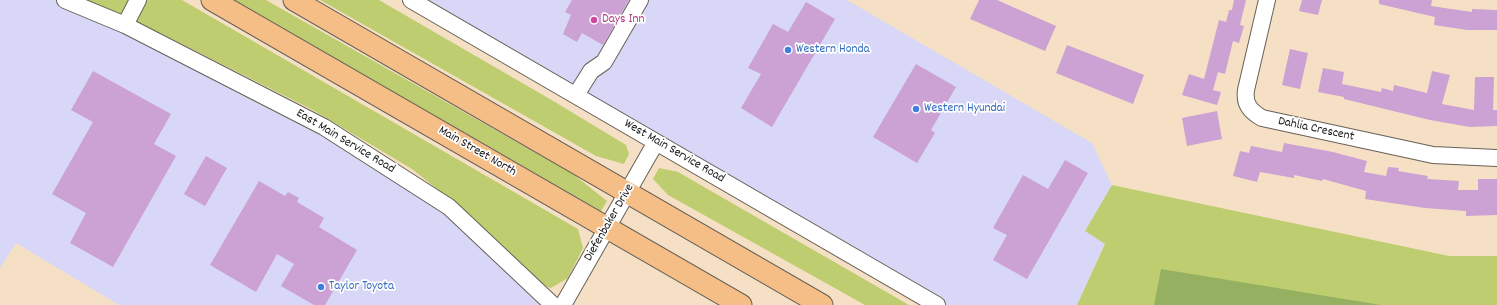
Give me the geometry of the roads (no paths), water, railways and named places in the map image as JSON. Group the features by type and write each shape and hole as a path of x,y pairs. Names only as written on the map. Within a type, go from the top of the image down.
{"main road":[{"name":"Main Street North","path":"212,0 741,305"},
{"path":"294,0 822,305"}],"street":[{"name":"East Main Service Road","path":"65,0 125,25 324,127 449,207 553,305"},
{"path":"125,25 138,0"},
{"name":"West Main Service Road","path":"411,0 937,305"},
{"path":"576,95 591,71 604,62 640,0"},
{"name":"Dahlia Crescent","path":"1268,0 1246,90 1245,99 1248,108 1254,114 1262,118 1433,156 1497,158"},
{"name":"Diefenbaker Drive","path":"563,305 656,142"}],"place":[{"name":"Days Inn","path":"594,20"},
{"name":"Western Honda","path":"788,50"},
{"name":"Western Hyundai","path":"916,109"},
{"name":"Taylor Toyota","path":"321,287"}]}
